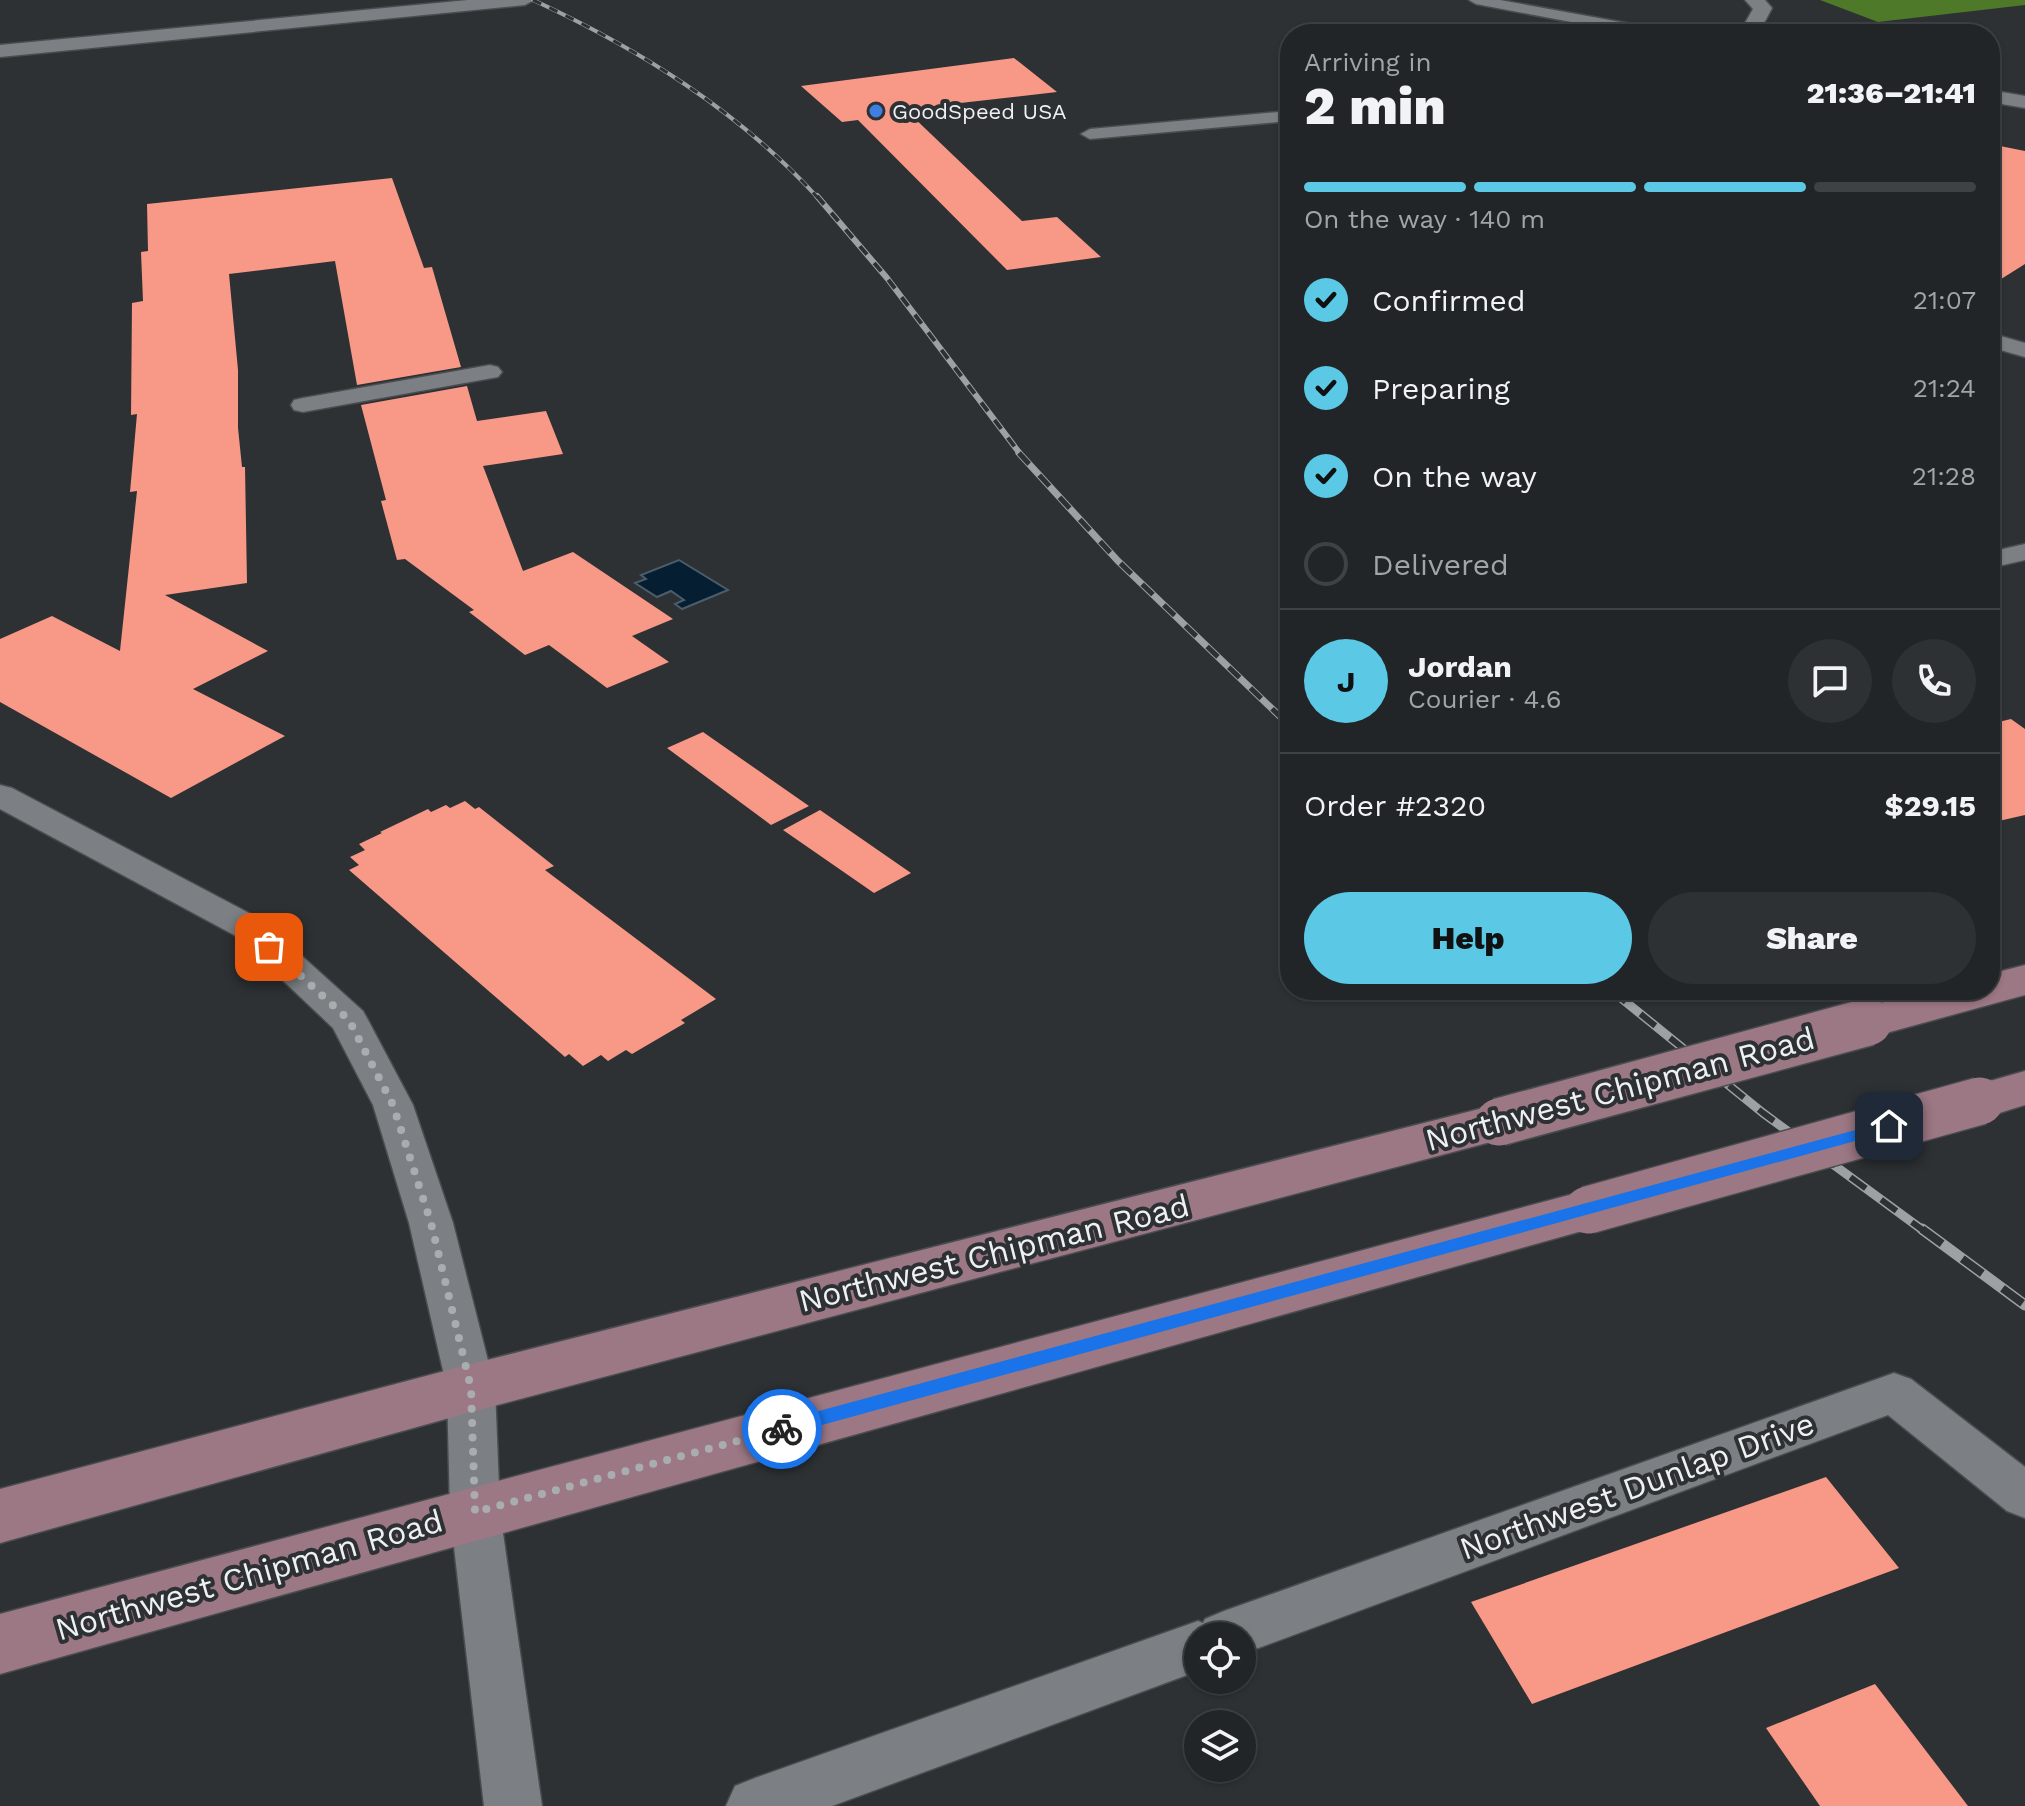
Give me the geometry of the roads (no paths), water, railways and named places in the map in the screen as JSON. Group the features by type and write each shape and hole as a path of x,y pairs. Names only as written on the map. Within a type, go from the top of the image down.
{"main road":[{"name":"Northwest Chipman Road","path":"2000,987 2025,980"},
{"name":"Northwest Chipman Road","path":"0,1516 471,1388 1499,1122 1950,1000"},
{"name":"Northwest Chipman Road","path":"0,1644 2002,1095"}],"street":[{"path":"0,40 426,0"},
{"path":"0,51 525,0"},
{"path":"1476,0 1605,24"},
{"path":"1754,0 1763,8 1755,24"},
{"path":"2000,98 2025,102"},
{"path":"1090,134 1280,117"},
{"path":"2000,343 2025,350"},
{"path":"303,405 490,372"},
{"path":"2000,558 2025,552"},
{"path":"0,795 249,928 349,1020 393,1105 431,1223 471,1388 475,1512 513,1806"},
{"name":"Northwest Dunlap Drive","path":"1256,1624 1894,1393 2025,1496"},
{"path":"755,1806 1184,1651"}],"water":[{"path":"679,560 728,590 682,609 675,604 684,600 671,591 657,597 635,583 646,579 641,575"}],"railway":[{"path":"533,0 611,39 686,85 755,137 818,198"},
{"path":"817,196 887,278 1021,455"},
{"path":"1019,453 1118,561 1280,716"},
{"path":"1623,1000 1763,1113 1924,1231"},
{"path":"1922,1229 2025,1305"}],"place":[{"name":"GoodSpeed USA","path":"876,111"}]}
